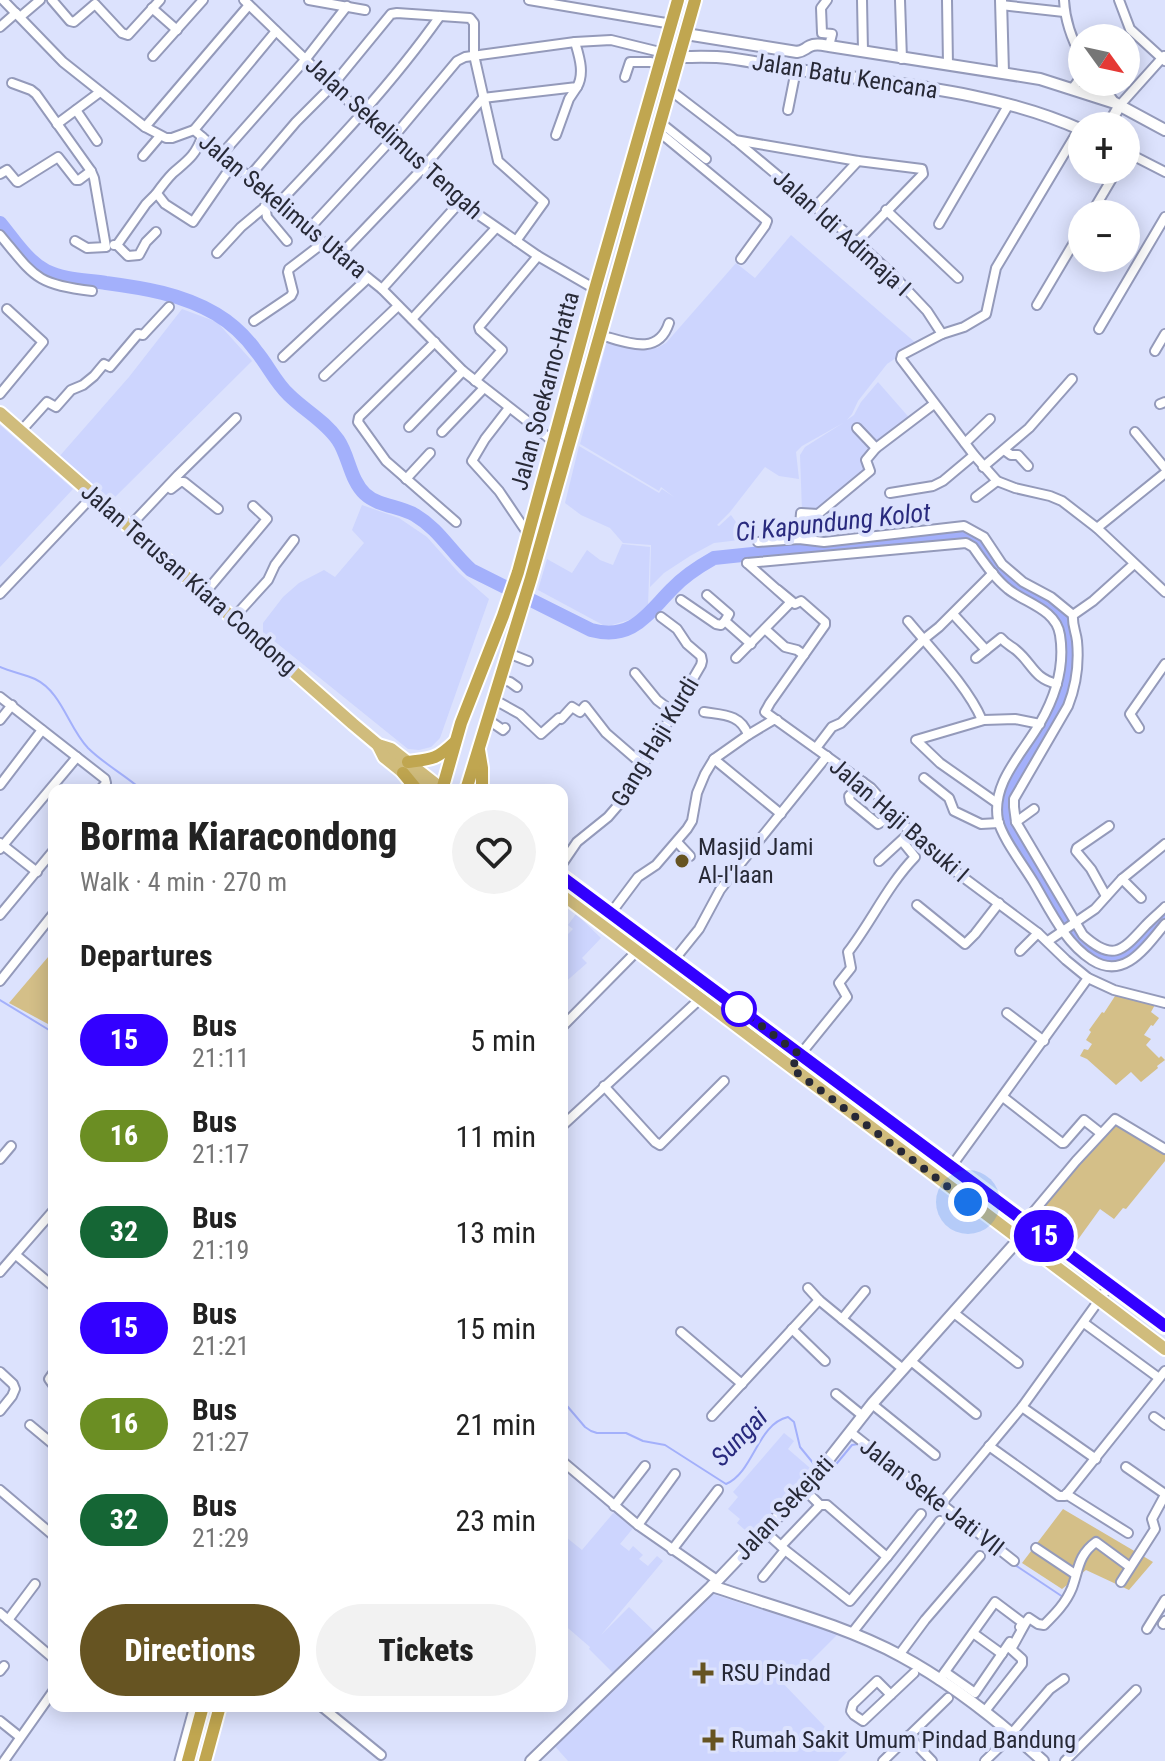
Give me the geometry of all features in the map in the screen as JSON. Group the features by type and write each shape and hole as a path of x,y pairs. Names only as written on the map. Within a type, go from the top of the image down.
{"highway":[{"name":"Jalan Soekarno-Hatta","path":"445,784 470,697 518,572 678,0"},
{"name":"Jalan Soekarno-Hatta","path":"468,784 531,578 695,0"},
{"path":"414,784 405,768 443,754 457,740"},
{"path":"479,747 482,784"},
{"path":"188,1761 201,1712"},
{"path":"207,1761 220,1713"}],"main road":[{"name":"Jalan Terusan Kiara Condong","path":"0,413 378,745 384,757 433,784"},
{"name":"Jalan Terusan Kiara Condong","path":"405,768 420,784"},
{"path":"568,881 1165,1326"},
{"path":"568,899 1165,1349"},
{"path":"791,1068 800,1055"},
{"path":"181,1761 194,1712"}],"street":[{"name":"Jalan Sekelimus Utara","path":"3,0 63,62 145,127 160,136 172,138 194,130 249,177 271,204 382,289 463,371 554,442"},
{"path":"0,27 40,0"},
{"path":"52,0 74,22 93,2 122,33 128,35 160,0"},
{"path":"153,56 203,0"},
{"path":"309,0 365,10"},
{"path":"529,0 672,24"},
{"path":"827,0 821,8 822,33 832,34 829,46"},
{"path":"862,0 863,51"},
{"path":"900,0 902,59"},
{"path":"947,0 948,65"},
{"path":"1064,0 1068,25"},
{"path":"1114,112 1117,104 1163,58 1130,29 1119,0"},
{"path":"145,127 246,2"},
{"name":"Jalan Sekelimus Tengah","path":"246,2 361,114 460,202 538,256 595,289"},
{"path":"1003,72 1001,2 1064,12"},
{"path":"222,154 305,60 347,6"},
{"path":"152,8 177,30"},
{"path":"249,177 393,13 470,18 473,20 474,55 498,161 544,202 516,241"},
{"path":"217,253 361,114 423,41 440,16"},
{"path":"194,130 276,31"},
{"path":"686,34 797,52 817,44 1003,72 1068,88"},
{"path":"308,230 391,140 457,61 474,55 611,40 662,59"},
{"path":"556,135 569,99 581,79 581,62 575,42"},
{"name":"Jalan Batu Kencana","path":"679,57 725,57 921,87 1009,104 1068,125"},
{"path":"625,77 630,62 662,59"},
{"path":"788,110 796,70"},
{"path":"12,83 36,94 91,171 106,247"},
{"path":"339,256 423,168 483,98 577,87"},
{"name":"Jalan Idi Adimaja I","path":"670,90 857,242 927,311 942,334"},
{"path":"57,124 100,92"},
{"path":"1093,96 1117,104 1165,130"},
{"path":"1111,96 1117,104"},
{"path":"939,224 1009,104"},
{"path":"76,110 97,141"},
{"path":"659,127 706,159"},
{"path":"659,127 767,221 741,259"},
{"path":"143,156 160,136"},
{"path":"75,241 87,248 117,245 150,198 188,162 202,137"},
{"path":"734,139 922,169 923,174 857,242"},
{"path":"1068,151 996,268 986,314 902,355 902,362 997,481 1062,501 1097,528 1165,592"},
{"path":"0,174 7,170 18,182 58,157 76,180 91,171"},
{"path":"1140,160 1165,172"},
{"path":"816,206 858,161"},
{"path":"156,194 165,204 193,222 233,164"},
{"path":"382,289 460,202"},
{"path":"271,204 267,217 287,241"},
{"path":"886,210 958,278"},
{"path":"1099,329 1165,217"},
{"path":"412,319 496,228"},
{"path":"117,245 128,256 139,255 156,232"},
{"path":"0,235 41,280 60,287 92,291"},
{"path":"254,321 291,296 289,269 323,243"},
{"path":"1037,305 1068,253"},
{"path":"475,381 502,350 479,327 538,256"},
{"path":"283,357 368,278"},
{"path":"324,376 398,306"},
{"path":"20,432 47,402 56,407 104,364 110,367 138,334 143,335 169,307"},
{"path":"0,394 43,342 7,309"},
{"path":"600,335 649,344 658,342 669,323"},
{"path":"1155,351 1165,334"},
{"path":"435,342 359,417 358,422 386,461 456,522"},
{"path":"409,427 463,371"},
{"path":"983,467 1029,428 1072,379"},
{"path":"442,432 484,388"},
{"path":"799,539 800,514 818,514 870,471 866,460 876,448 934,404"},
{"path":"509,408 472,461 499,491 528,534"},
{"path":"130,528 236,418"},
{"path":"965,443 990,419"},
{"path":"857,428 876,448"},
{"path":"1097,528 1165,470 1135,432"},
{"path":"1004,450 1010,455 1017,455 1028,466"},
{"path":"406,479 430,453"},
{"path":"890,493 933,486 974,455"},
{"path":"976,497 997,481"},
{"path":"130,528 180,482 218,509"},
{"path":"0,594 88,501"},
{"path":"204,594 267,519 253,506"},
{"path":"758,542 799,539 824,542 964,526 984,537 1002,564 1023,582 1051,597 1073,615"},
{"path":"236,621 238,613 268,580 294,540"},
{"path":"779,542 781,559"},
{"path":"736,658 791,602 747,563 966,543 973,547 1007,588 1056,622 1060,635 1060,664 1053,699 1007,775 997,803 999,823 1069,926 1098,947 1114,951 1122,948 1135,939 1165,907"},
{"path":"1134,564 1073,615 1077,640 1074,691 1014,799 1016,822 1086,955 1101,965 1126,963 1138,956 1165,924"},
{"path":"816,748 832,727 841,723 993,573"},
{"path":"777,720 765,709 824,628 825,622 801,601 795,604 778,590"},
{"path":"681,600 721,625 729,614 707,595"},
{"path":"953,614 986,650"},
{"name":"Gang Haji Kurdi","path":"568,855 577,842 608,817 632,788 701,665 702,658 677,629 661,617"},
{"path":"725,621 751,644"},
{"path":"908,621 963,688 982,720"},
{"path":"765,629 785,647 804,655"},
{"path":"976,658 1001,638 1043,680 1057,684"},
{"path":"508,653 528,661"},
{"path":"1139,728 1130,714 1165,664"},
{"path":"635,673 657,700 673,712"},
{"path":"500,679 517,687"},
{"path":"0,697 105,779 105,784"},
{"path":"493,699 520,714 541,734 572,707 580,712 585,706 606,733 643,765"},
{"path":"0,720 12,705"},
{"path":"704,712 736,718 743,723 748,735"},
{"path":"487,719 503,730 505,728"},
{"path":"997,803 940,763 917,740 982,720 1015,719 1040,724"},
{"path":"611,913 638,877 656,865 690,825 697,793 714,759 748,735 777,720"},
{"name":"Jalan Haji Basuki I","path":"777,720 879,795 920,843 950,869 1048,941 1088,978 1140,998 1164,999"},
{"path":"0,785 42,730"},
{"path":"674,960 699,929 732,874 827,756"},
{"path":"54,784 77,757"},
{"path":"714,759 781,814"},
{"path":"924,778 949,798 954,811 981,824 999,823"},
{"path":"863,782 849,796 850,801 878,824 894,814"},
{"path":"37,872 1,846 48,791"},
{"path":"1016,822 1034,809"},
{"path":"1106,896 1091,869 1076,851 1109,826"},
{"path":"879,861 911,832"},
{"path":"800,1055 847,997 839,983 851,968 848,952 869,924 890,886 915,857 902,841"},
{"path":"677,842 690,856"},
{"path":"1048,941 1090,913 1122,879 1165,844"},
{"path":"0,915 48,858"},
{"path":"1122,879 1141,898"},
{"path":"917,905 965,944 999,903"},
{"path":"0,981 48,921"},
{"path":"1020,951 1038,933"},
{"path":"568,1021 637,951"},
{"path":"951,1167 1088,978"},
{"path":"568,1120 700,999"},
{"path":"1007,1013 1044,1041"},
{"path":"604,1086 660,1145 724,1081"},
{"path":"1003,1097 1062,1143 1084,1120 1098,1131"},
{"path":"1025,1222 1115,1119 1165,1149"},
{"path":"0,1159 11,1146"},
{"path":"0,1272 48,1217"},
{"name":"Jalan Sekejati","path":"531,1761 714,1583 804,1489 872,1404 1019,1239"},
{"path":"16,1255 48,1282"},
{"path":"942,1503 1022,1407 1110,1285"},
{"path":"808,1288 842,1319 976,1414"},
{"path":"842,1319 865,1291"},
{"path":"712,1416 819,1300"},
{"path":"954,1313 1018,1363"},
{"path":"989,1446 1063,1496 1162,1374 1084,1323"},
{"path":"792,1329 825,1361"},
{"path":"681,1332 742,1384"},
{"path":"0,1372 15,1389 0,1411"},
{"path":"836,1394 863,1416"},
{"path":"872,1404 935,1455"},
{"path":"1022,1407 1096,1459"},
{"path":"1154,1417 1165,1425"},
{"path":"30,1425 48,1440"},
{"name":"Jalan Seke Jati VII","path":"850,1432 1014,1561"},
{"path":"568,1466 714,1583 852,1633 975,1693 1023,1623 995,1602 942,1676"},
{"path":"614,1506 645,1466"},
{"path":"1121,1582 1155,1529 1152,1519 1165,1494 1126,1467"},
{"path":"638,1525 675,1474"},
{"path":"804,1489 887,1557"},
{"path":"0,1490 48,1531"},
{"path":"672,1550 718,1490"},
{"path":"1066,1494 1128,1533"},
{"path":"763,1577 820,1505"},
{"path":"763,1530 850,1601 921,1514"},
{"path":"852,1633 940,1521"},
{"path":"985,1711 1022,1664 1022,1659 1011,1649 1027,1618 1046,1624 1072,1589 1085,1552 1096,1542 1130,1567"},
{"path":"1036,1548 1075,1574"},
{"path":"899,1655 980,1556"},
{"path":"8,1620 35,1584"},
{"path":"1147,1629 1165,1600"},
{"path":"0,1613 48,1654"},
{"path":"973,1633 1002,1654"},
{"path":"891,1695 877,1681 853,1704 851,1711 863,1721 891,1695 914,1673"},
{"path":"942,1676 1043,1761"},
{"path":"985,1761 1050,1689 1064,1679"},
{"path":"1065,1761 1136,1690"},
{"path":"4,1761 48,1698"},
{"path":"883,1761 948,1698"},
{"path":"328,1712 381,1755"},
{"path":"0,1721 20,1737"},
{"path":"908,1736 932,1761"}],"shaded area":[{"path":"791,235 917,344 887,364 847,420 854,415 878,382 913,422 864,459 871,468 817,512 802,511 800,455 805,447 843,423 796,452 799,479 779,476 765,467 717,525 731,515 748,539 714,543 664,573 650,587 651,545 623,543 610,528 581,515 565,503 579,446 659,493 662,489 674,497 661,487 659,491 580,444 607,341 657,348 666,343 736,263 755,278"},
{"path":"182,309 217,322 252,361 112,500 58,458 129,377"},
{"path":"0,425 73,489 0,567"},
{"path":"362,505 399,518 427,537 459,573 489,599 440,738 431,747 408,749 263,632 263,623 283,597 299,583 324,570 335,577 364,543 352,530"},
{"path":"622,544 650,547 648,606 639,617 603,625 538,590 547,559 572,573 587,550 613,565"},
{"path":"576,914 601,938 582,958 587,963 568,980 568,934 573,929 568,925"},
{"path":"48,957 48,1024 9,1003"},
{"path":"1117,993 1156,1003 1151,1012 1159,1018 1144,1035 1151,1039 1146,1045 1165,1060 1141,1082 1131,1072 1116,1085 1080,1056 1092,1044 1086,1040 1091,1032 1089,1030"},
{"path":"1116,1120 1165,1150 1165,1161 1126,1209 1123,1208 1114,1219 1100,1209 1074,1245 1034,1216"},
{"path":"784,1433 794,1441 788,1449 810,1468 752,1536 737,1523 740,1519 728,1509 738,1497 733,1492"},
{"path":"1063,1509 1153,1562 1129,1590 1086,1570 1062,1589 1022,1563"},
{"path":"615,1511 634,1527 620,1544 629,1551 633,1546 643,1555 639,1559 648,1566 657,1556 663,1561 601,1635 629,1607 655,1632 615,1675 568,1628 568,1539 582,1550"},
{"name":"RSU Pindad","path":"706,1592 838,1634 801,1671 791,1664 777,1677 848,1751 838,1761 568,1761 552,1743"}],"waterway":[{"name":"Ci Kapundung Kolot","path":"0,223 33,262 53,274 162,293 190,301 222,318 248,341 284,390 333,433 365,494 424,521 471,570 591,630 618,632 638,623 681,580 714,558 935,535 965,534 977,539 1009,579 1055,606 1064,617 1069,662 1059,704 1010,785 1004,804 1006,822 1080,942 1095,952 1107,956 1128,952 1165,914"},
{"path":"0,667 31,677 44,685 52,692 88,748 134,784"},
{"path":"0,1000 48,1029"},
{"name":"Sungai","path":"568,1407 591,1431 626,1433 643,1441 665,1445 726,1484 743,1469 769,1429 788,1417 794,1422 800,1447 818,1469"},
{"name":"Sungai","path":"823,1472 828,1474 852,1445 858,1444"},
{"path":"679,1548 690,1534"},
{"name":"Sungai","path":"1015,1565 1063,1597"}],"bus line":[{"name":"15","path":"568,881 1165,1326"}],"place":[{"name":"Masjid Jami Al-I'laan","path":"682,861"},
{"name":"RSU Pindad","path":"703,1673"},
{"name":"Rumah Sakit Umum Pindad Bandung","path":"713,1740"}],"route":[{"path":"739,1009 800,1055 791,1068 968,1202"}]}
